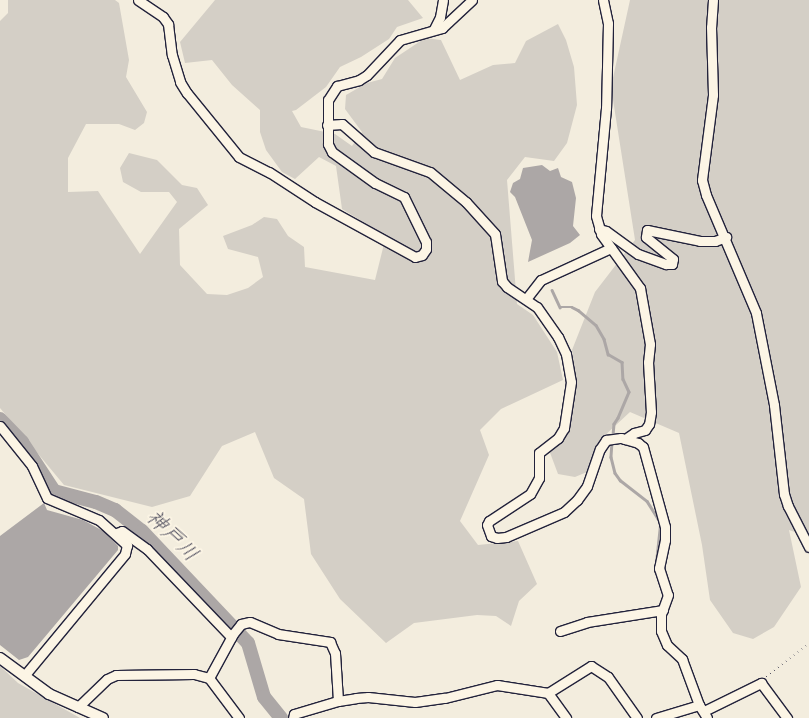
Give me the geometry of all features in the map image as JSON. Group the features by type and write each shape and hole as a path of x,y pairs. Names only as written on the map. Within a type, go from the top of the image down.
{"main road":[{"path":"0,658 49,694 103,718"}],"street":[{"path":"138,0 164,17 168,24 172,55 180,82 239,157 269,172 315,202 415,258 422,255 426,249 426,242 404,197 375,183 332,152 328,144 328,100 337,86 359,80 367,75 400,40 442,28 472,0"},
{"path":"434,29 440,17 443,0"},
{"path":"327,125 342,124 369,149 430,172 444,182 487,223 495,234 502,281 507,287 526,299 547,319 566,354 572,382 564,428 558,438 539,453 539,478 535,487 530,494 513,507 489,521 487,526 491,536 497,538 506,537 564,512 577,500 587,486 602,445 645,430 650,424 651,412 648,362 650,344 640,288 600,234 596,216 597,184 605,138 608,37 603,0"},
{"path":"714,0 711,27 713,95 702,180 706,195 726,237 756,313 774,405 784,494 788,506 809,547"},
{"path":"599,229 606,231 638,254 666,264 672,264 673,259 646,237 647,230 700,241 715,241 726,237"},
{"path":"526,299 541,280 611,248"},
{"path":"0,426 32,466 47,498 87,514 117,533 128,545 125,554 24,676"},
{"path":"617,439 638,443 643,447 665,527 665,540 659,568 668,595 663,610 662,631 665,640 682,659 703,711"},
{"path":"117,533 122,530 147,549 234,633"},
{"path":"560,631 587,622 663,610"},
{"path":"209,678 234,633 245,622 250,622 278,634 330,642 334,653 338,700"},
{"path":"293,717 294,714 338,700 368,697 415,702 445,698 497,685 548,693 591,666 608,676 637,718"},
{"path":"78,706 107,679 116,674 194,674 209,678 240,718"},
{"path":"656,718 703,711 761,683 787,718"},
{"path":"548,693 566,718"}],"path":[{"path":"761,683 762,679 809,643"}],"shaded area":[{"path":"8,0 115,0 119,3 129,60 126,77 147,112 144,123 135,130 119,124 86,124 68,158 68,192 98,191 140,254 177,202 169,192 141,192 123,182 120,168 129,153 157,160 182,185 197,188 208,205 179,229 180,265 207,294 227,295 248,288 263,277 258,257 228,249 223,236 252,225 264,217 277,219 288,236 304,247 305,267 375,280 386,236 342,209 336,166 319,157 295,179 282,172 266,150 260,132 260,110 232,85 212,60 185,63 180,42 215,0 408,0 423,18 397,27 389,39 361,57 340,67 326,87 292,111 301,127 335,134 352,146 362,132 345,109 346,95 367,83 382,79 395,58 425,38 441,40 460,80 493,65 515,63 526,41 558,24 566,40 574,67 577,105 567,143 554,161 525,157 507,180 517,304 533,315 557,352 563,380 501,409 480,430 489,455 460,521 478,545 518,541 537,584 519,601 511,626 496,616 477,615 414,623 386,643 340,599 311,554 304,499 274,478 255,432 222,446 190,496 152,507 64,485 0,408 0,21 8,13"},
{"path":"630,0 809,0 809,537 789,530 801,587 774,627 753,639 733,633 710,600 702,545 679,433 630,412 602,438 595,450 587,472 575,477 558,474 549,450 568,432 576,380 572,350 595,292 635,240 611,87"},
{"path":"542,165 550,171 558,168 561,177 572,182 576,198 573,226 580,235 570,243 528,262 532,240 515,197 510,192 513,183 520,179 523,168"},
{"path":"44,503 47,510 83,520 105,532 118,546 118,550 28,657 19,660 0,645 0,536"},
{"path":"0,666 18,683 80,718 0,718"}],"waterway":[{"path":"552,290 560,307 572,307 596,325 604,339 608,354 622,362 623,379 629,392 614,424 613,436"},
{"name":"神戸川","path":"0,419 22,442 54,491 96,502 115,510 142,531 248,643 264,697 281,718"},
{"path":"612,442 611,457 615,473 620,480 647,501 659,520"},
{"path":"655,572 660,525"}]}
